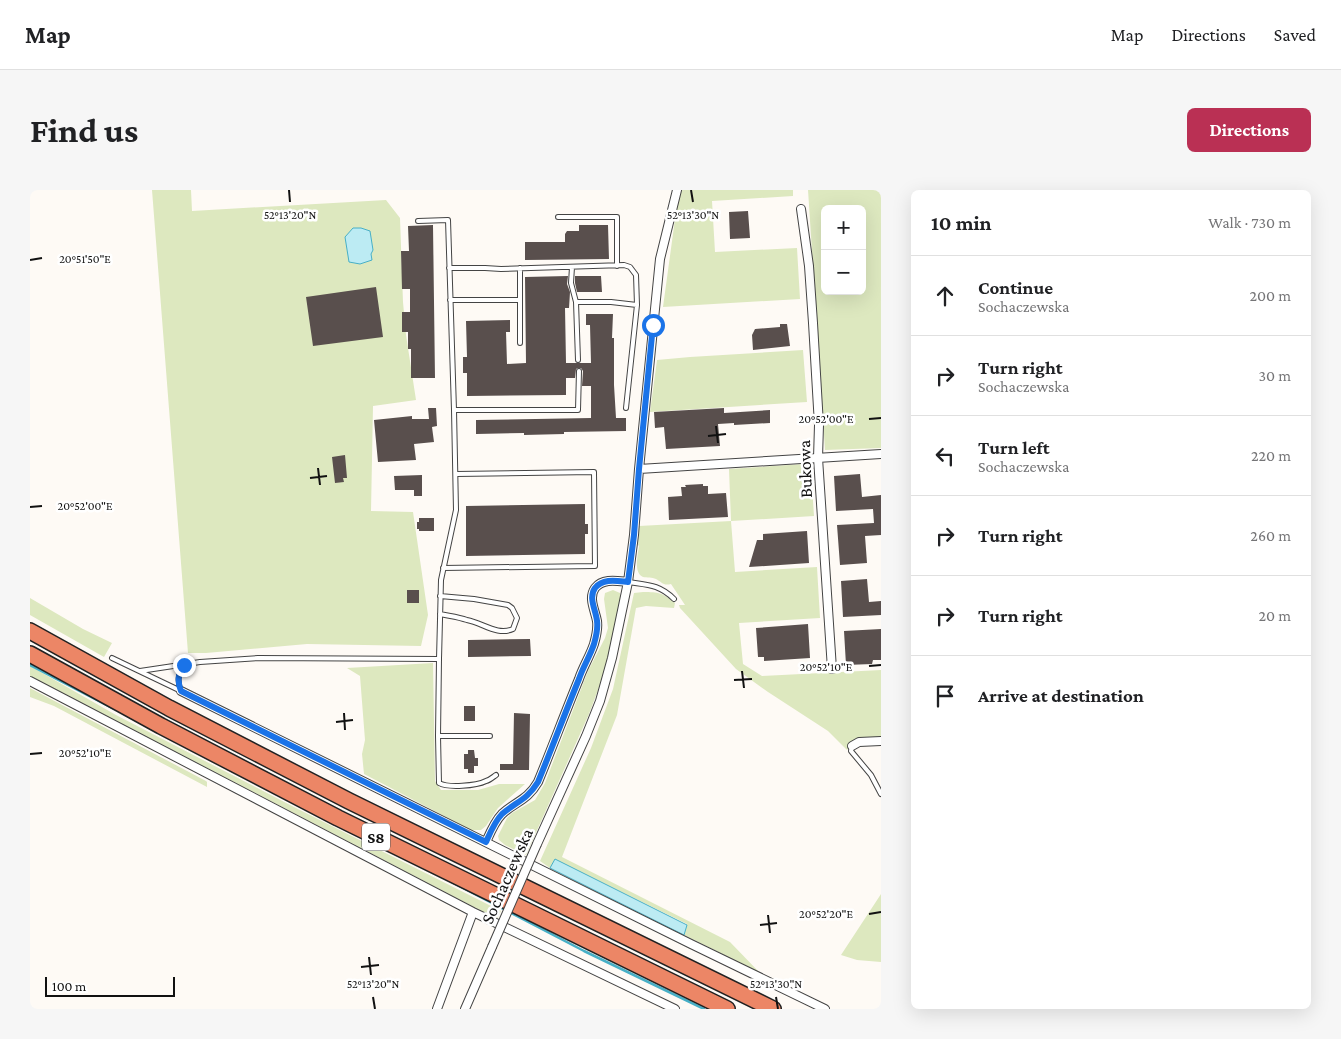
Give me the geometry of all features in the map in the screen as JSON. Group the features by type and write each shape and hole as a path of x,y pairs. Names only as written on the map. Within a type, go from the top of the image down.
{"highway":[{"name":"S8","path":"30,631 169,708 348,801 773,1009"},
{"name":"S8","path":"30,654 161,726 338,818 727,1009"}],"street":[{"name":"Sochaczewska","path":"465,1009 586,736 600,701 612,658 628,582 634,535 660,259 677,190"},
{"name":"Bukowa","path":"800,209 809,266 813,323 819,425 818,458 832,669"},
{"path":"639,469 881,454"},
{"name":"Sochaczewska","path":"486,842 500,816 526,797 538,782 594,643 597,621 592,599 593,592 596,587 604,582 613,580 628,582"},
{"path":"30,681 473,912 675,1009"},
{"path":"181,691 700,949 825,1009"},
{"path":"852,746 859,742 881,741"},
{"path":"437,1009 473,912"}],"lane":[{"path":"558,217 617,218 617,266"},
{"path":"418,221 448,220 456,510 443,568 440,596 439,783 445,786 466,785 485,782 496,775"},
{"path":"449,268 501,270 624,265 630,267 636,275 637,305 626,408"},
{"path":"572,267 571,282 576,302 578,360"},
{"path":"520,268 520,343"},
{"path":"450,300 520,300"},
{"path":"576,302 612,302 637,305"},
{"path":"454,410 578,410 579,371"},
{"path":"443,568 595,566 594,472 456,474"},
{"path":"628,582 660,588 674,598"},
{"path":"440,596 508,605 512,608 517,618 513,629 504,631 485,627 470,620 440,614"},
{"path":"112,658 181,691"},
{"path":"140,671 200,662 258,658 439,659"},
{"path":"181,691 178,678 184,665"},
{"path":"438,736 490,736"},
{"path":"852,746 851,751 871,775 881,794"}],"green space":[{"path":"152,190 191,190 192,211 386,200 400,218 403,302 416,400 373,406 371,511 413,512 428,615 421,646 307,644 188,653"},
{"path":"679,190 793,190 793,196 712,201 715,252 797,248 800,299 663,307"},
{"path":"808,190 881,190 881,448 825,450"},
{"path":"803,350 807,402 650,412 657,360"},
{"path":"804,464 811,470 814,516 731,521 729,469"},
{"path":"731,521 735,572 817,567 820,618 739,623 743,664 762,676 881,670 881,739 854,740 847,750 828,731 736,669 680,608 679,605 685,605 671,584 664,584 654,578 643,577 638,572 639,526"},
{"path":"613,590 620,593 621,608 604,674 589,714 526,855 505,845 499,840 498,836 507,818 512,813 535,800 545,783 588,671 605,638 608,628 604,599 605,593"},
{"path":"643,592 664,595 675,603 674,608 646,606 636,608 617,715 562,857 730,942 759,972 684,935 687,924 556,860 550,868 540,861 591,748 613,689 634,593"},
{"path":"30,598 83,629 112,643 104,657 30,615"},
{"path":"433,663 435,781 441,790 478,790 499,784 525,784 498,808 486,826 481,830 471,830 364,774 362,754 365,740 360,676 347,668"},
{"path":"30,666 116,715 501,911 497,919 30,676"},
{"path":"30,688 206,781 207,787 54,706 30,697"},
{"path":"881,894 881,962 857,960 841,955"}],"water":[{"path":"353,228 370,231 373,250 371,254 372,260 360,264 349,262 345,237"},
{"path":"555,859 687,925 684,935 550,868"}],"building":[{"path":"748,211 750,238 730,239 729,212"},
{"path":"433,225 435,378 411,378 411,349 408,349 408,332 402,332 402,312 410,312 410,289 402,289 401,251 409,251 408,226"},
{"path":"579,225 608,225 609,259 525,260 525,242 565,242 567,231 579,231"},
{"path":"568,276 567,284 570,292 569,308 565,308 566,363 591,363 590,325 586,325 586,314 613,314 612,338 614,338 616,418 626,418 626,431 524,435 524,433 476,434 476,420 591,418 591,386 582,386 583,371 581,368 576,369 575,378 566,378 566,395 467,396 467,373 463,373 463,357 467,357 466,321 510,320 510,332 506,332 507,364 526,363 525,277"},
{"path":"575,276 601,276 602,292 577,292"},
{"path":"376,287 383,337 313,346 306,297"},
{"path":"780,324 787,324 790,346 753,350 752,335 755,329 780,327"},
{"path":"428,408 436,408 437,426 432,427 434,442 414,444 416,460 378,462 374,420 412,416 412,419 429,419"},
{"path":"724,408 724,413 770,410 770,423 718,424 720,446 666,449 664,427 655,428 654,412"},
{"path":"345,455 347,478 343,478 344,482 335,483 332,457"},
{"path":"860,474 862,497 881,495 881,535 865,536 867,563 840,565 837,525 874,523 873,509 836,511 834,476"},
{"path":"422,475 422,496 414,496 414,490 395,490 394,476"},
{"path":"703,484 703,486 708,486 708,494 726,493 728,517 669,520 668,497 682,496 681,487 686,487 685,485"},
{"path":"585,504 585,524 588,524 588,534 585,534 585,554 466,556 466,506"},
{"path":"419,518 434,518 434,531 419,531 417,529 417,522 419,522"},
{"path":"807,531 809,563 749,567 757,540 763,540 763,534"},
{"path":"867,579 869,602 881,601 881,615 843,617 841,581"},
{"path":"407,590 419,590 419,603 407,603"},
{"path":"808,624 810,658 764,661 764,657 758,657 756,628"},
{"path":"881,629 881,660 873,660 872,664 846,665 844,631"},
{"path":"530,639 531,656 468,657 468,640"},
{"path":"464,706 475,706 475,721 464,721"},
{"path":"514,713 530,714 529,770 500,770 500,764 513,764"},
{"path":"468,750 474,750 475,758 478,758 478,766 474,766 474,773 468,773 468,769 464,769 464,754 468,754"}],"waterway":[{"path":"30,665 114,709"},
{"path":"442,877 584,951 704,1009"}],"route":[{"path":"184,665 178,678 181,691 486,842 500,816 526,797 538,782 594,643 597,621 592,599 593,592 596,587 604,582 613,580 628,582 653,325"}]}
